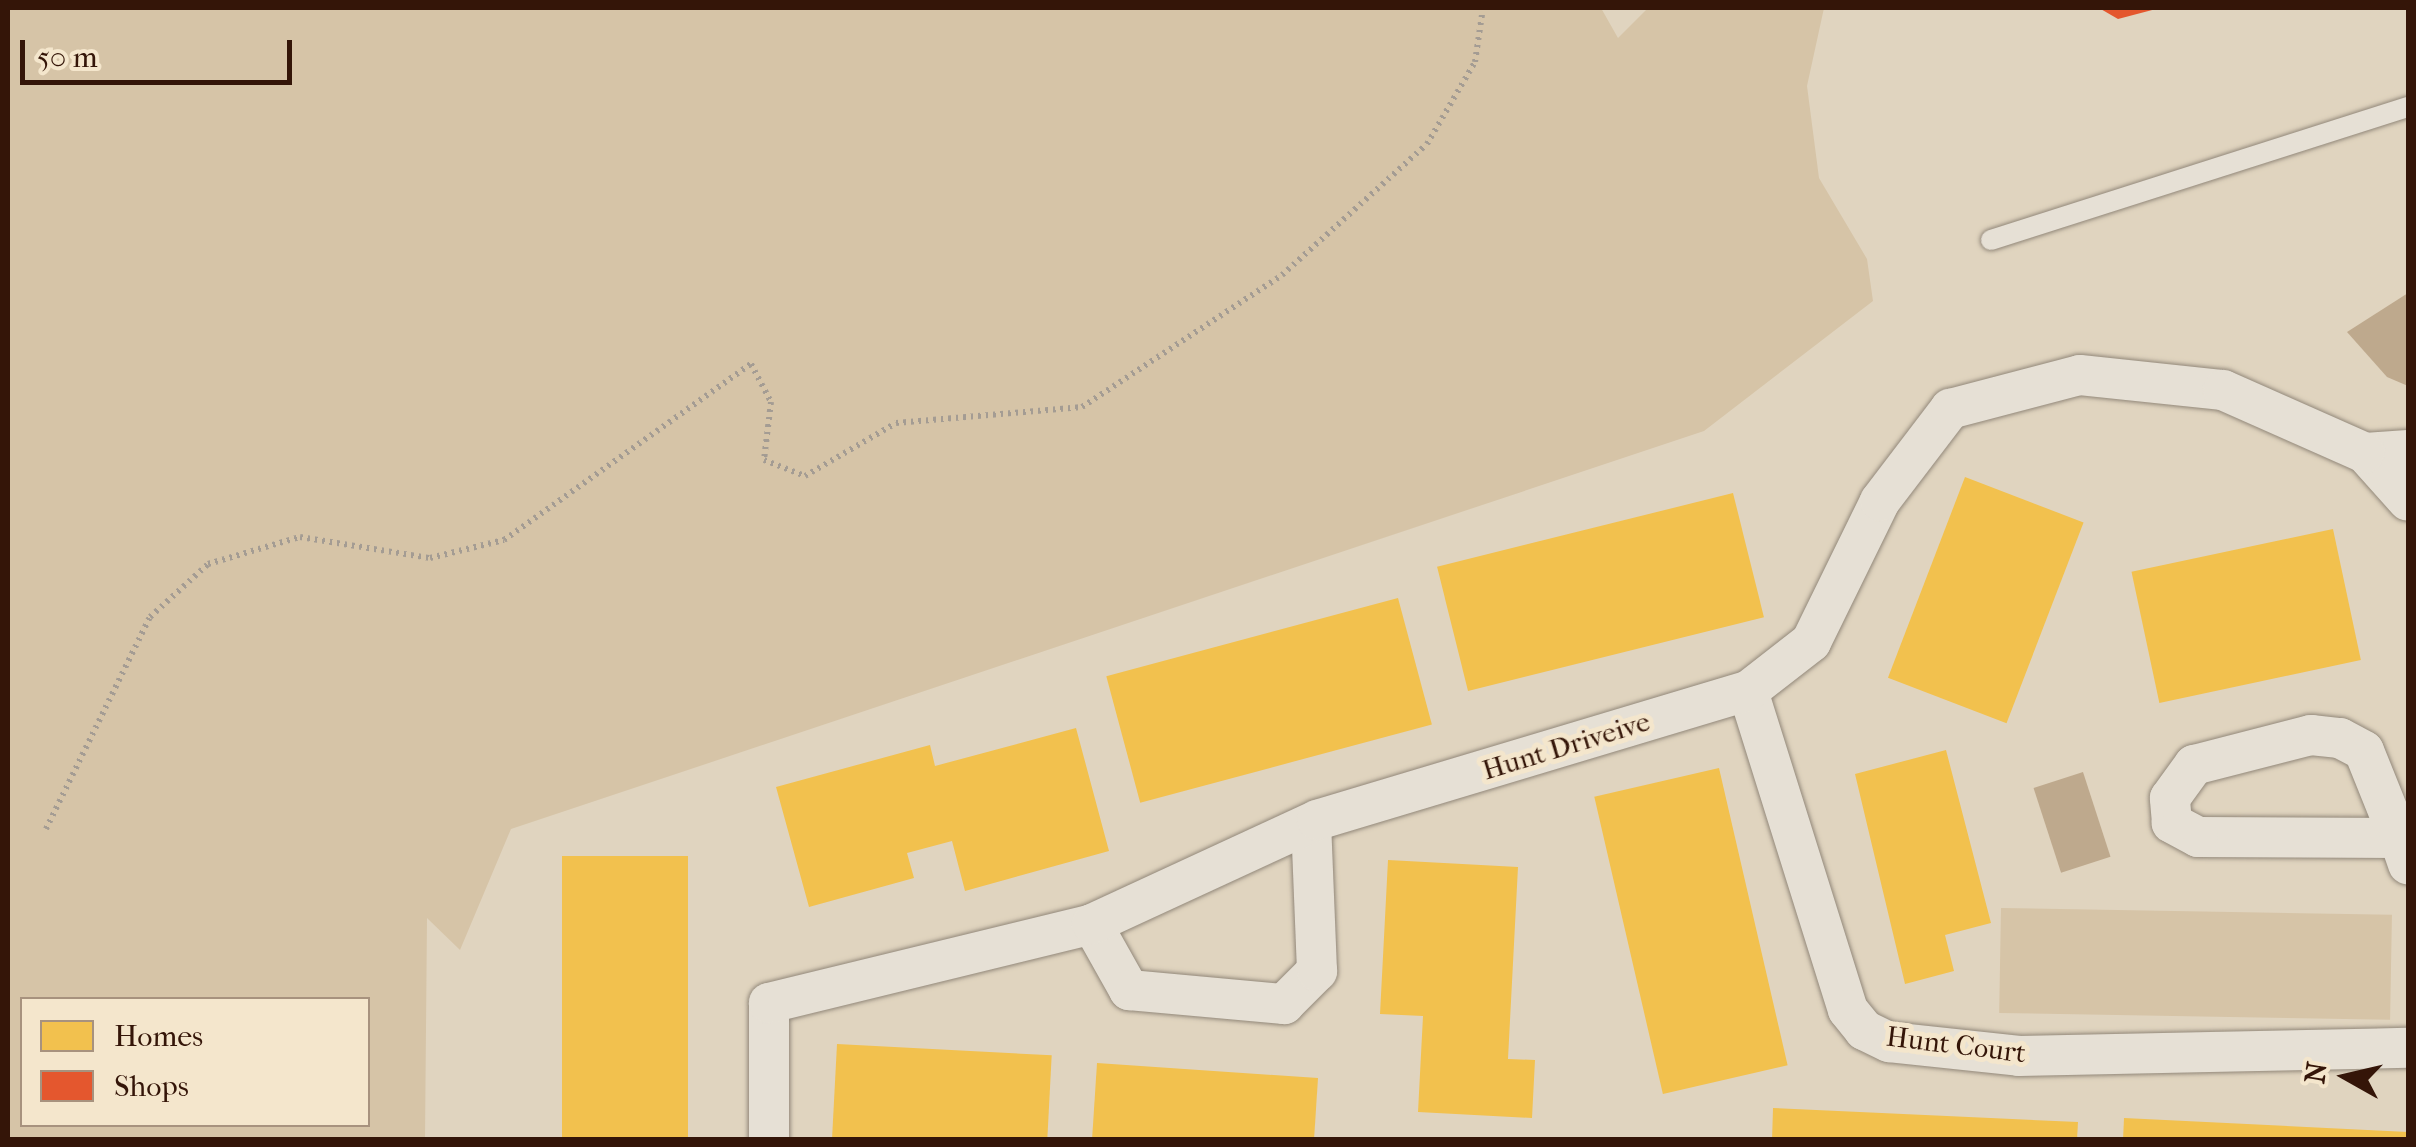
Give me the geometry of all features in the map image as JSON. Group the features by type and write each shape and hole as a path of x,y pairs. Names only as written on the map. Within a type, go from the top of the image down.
{"street":[{"name":"Hunt Driveive","path":"769,1140 769,1003 1092,924 1311,824 1748,691 1811,642 1880,501 1950,409 2080,375 2223,390 2365,452 2408,502"},
{"name":"Hunt Driveive","path":"2365,452 2408,450"},
{"name":"Hunt Court","path":"1748,691 1848,1010 1864,1030 1888,1042 2019,1056 2408,1048"},
{"path":"2311,735 2340,738 2364,751 2404,851 2198,837 2172,824 2170,798 2194,764 2311,735"},
{"path":"1092,924 1129,990 1284,1004 1301,995 1318,960 1311,824"}],"lane":[{"path":"1992,240 2408,107"}],"path":[{"path":"46,829 150,617 208,564 300,537 430,558 504,540 751,364 771,402 764,460 806,476 896,423 1082,407 1282,275 1427,144 1475,62 1483,8"}],"shaded area":[{"path":"8,8 1601,8 1618,38 1648,8 1824,8 1807,86 1819,178 1867,259 1873,301 1704,431 511,829 460,950 427,918 425,1139 8,1139"},
{"path":"2408,293 2408,386 2387,377 2347,332"},
{"path":"2083,772 2111,857 2061,873 2034,788"},
{"path":"2001,908 2392,915 2390,1020 1999,1013"}],"building: Homes":[{"path":"1965,477 2084,523 2007,723 1888,678"},
{"path":"1733,493 1764,617 1468,691 1437,567"},
{"path":"2333,529 2361,660 2159,703 2132,572"},
{"path":"1398,598 1432,725 1140,803 1106,676"},
{"path":"1076,728 1109,851 965,891 952,841 907,853 914,878 809,907 776,787 930,745 935,766"},
{"path":"1946,750 1991,923 1945,935 1954,971 1905,984 1855,774"},
{"path":"1719,768 1788,1065 1663,1094 1594,797"},
{"path":"562,856 688,856 688,1140 562,1140"},
{"path":"1388,860 1518,867 1508,1059 1535,1060 1532,1118 1418,1112 1423,1016 1380,1014"},
{"path":"837,1044 1052,1055 1047,1140 832,1140"},
{"path":"1097,1063 1318,1078 1314,1140 1092,1140"},
{"path":"1773,1108 2078,1122 2077,1140 1772,1140"},
{"path":"2124,1118 2408,1132 2408,1140 2123,1140"}],"building: Shops":[{"path":"2099,8 2156,8 2156,9 2118,19"}]}
